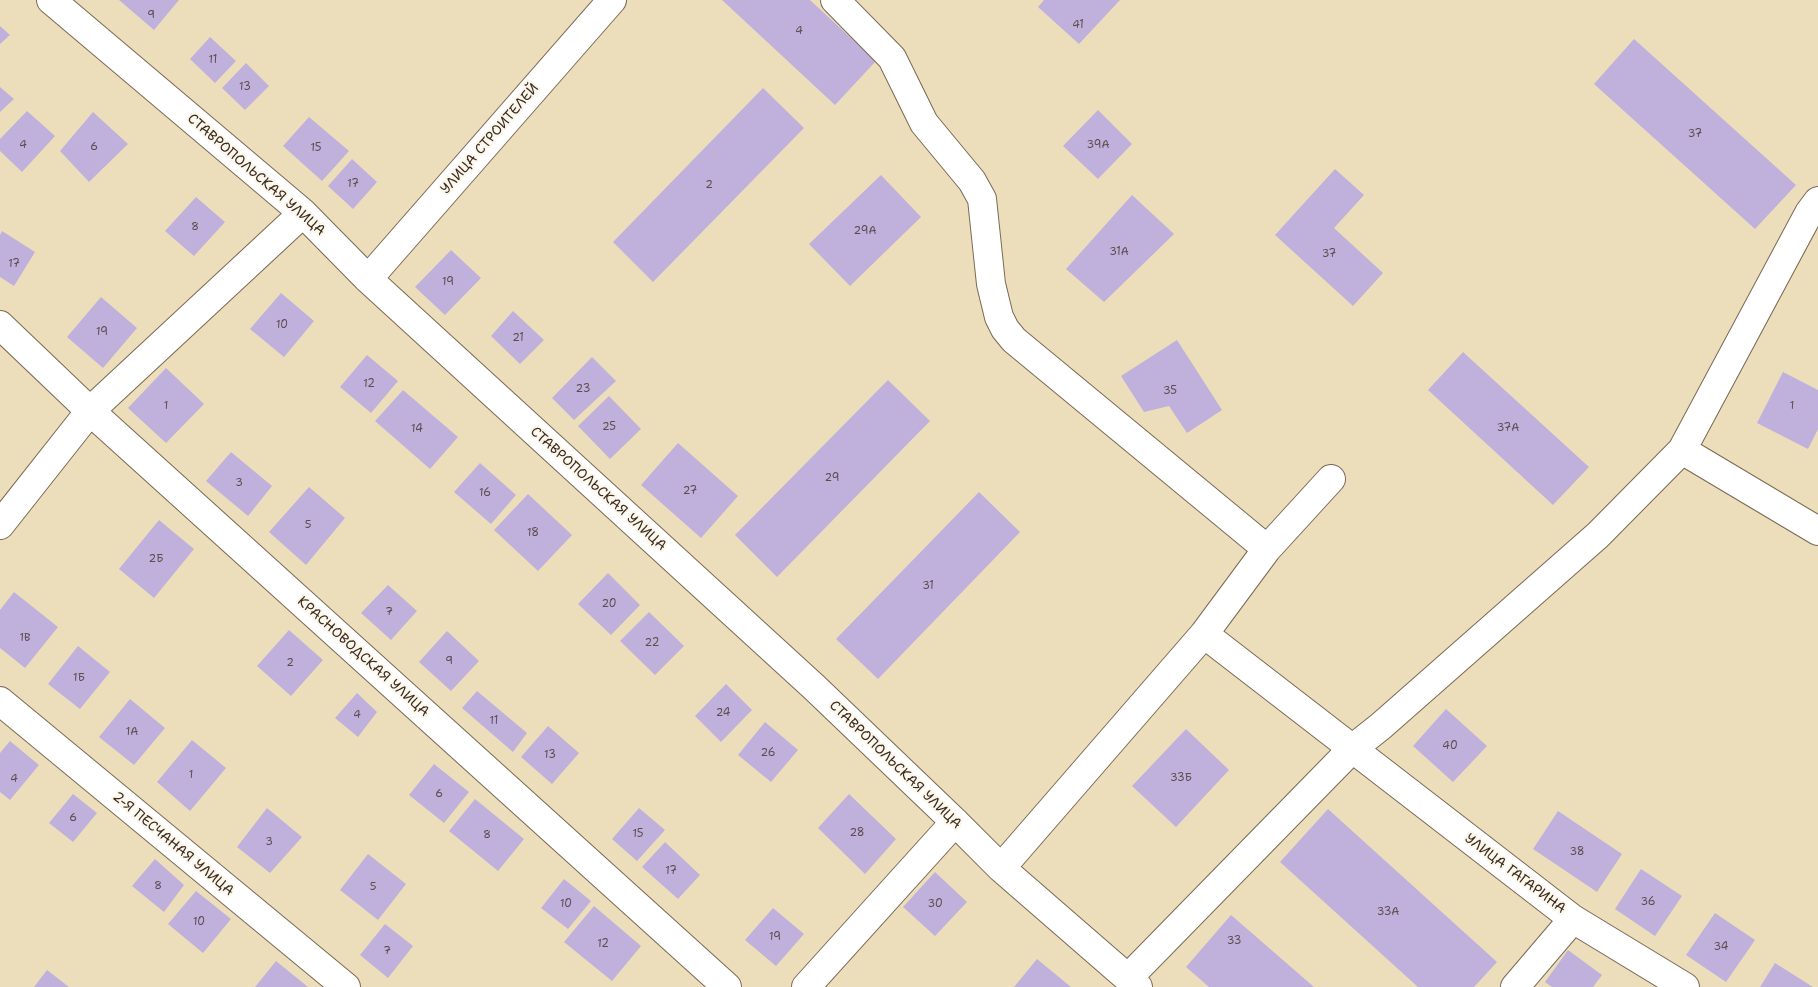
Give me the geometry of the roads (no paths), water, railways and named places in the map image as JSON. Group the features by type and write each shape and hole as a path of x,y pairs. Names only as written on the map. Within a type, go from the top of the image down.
{"street":[{"name":"СТАВРОПОЛЬСКАЯ УЛИЦА","path":"51,0 303,213 368,279 814,687 1001,868 1133,982"},
{"name":"УЛИЦА СТРОИТЕЛЕЙ","path":"368,279 612,0"},
{"path":"835,0 892,58 924,123 972,181 982,199 991,284 999,317 1005,329 1014,340 1266,549"},
{"path":"1133,982 1352,749 1381,726 1598,535 1682,450 1809,213 1818,201"},
{"path":"0,525 90,411 303,213"},
{"name":"КРАСНОВОДСКАЯ УЛИЦА","path":"0,325 90,411 727,987"},
{"path":"1682,450 1818,531"},
{"path":"1001,868 1204,634 1266,549 1331,479"},
{"name":"УЛИЦА ГАГАРИНА","path":"1204,634 1574,919 1685,987"},
{"name":"2-Я ПЕСЧАНАЯ УЛИЦА","path":"0,701 346,987"},
{"path":"806,987 955,822"},
{"path":"1514,987 1574,919"}]}
